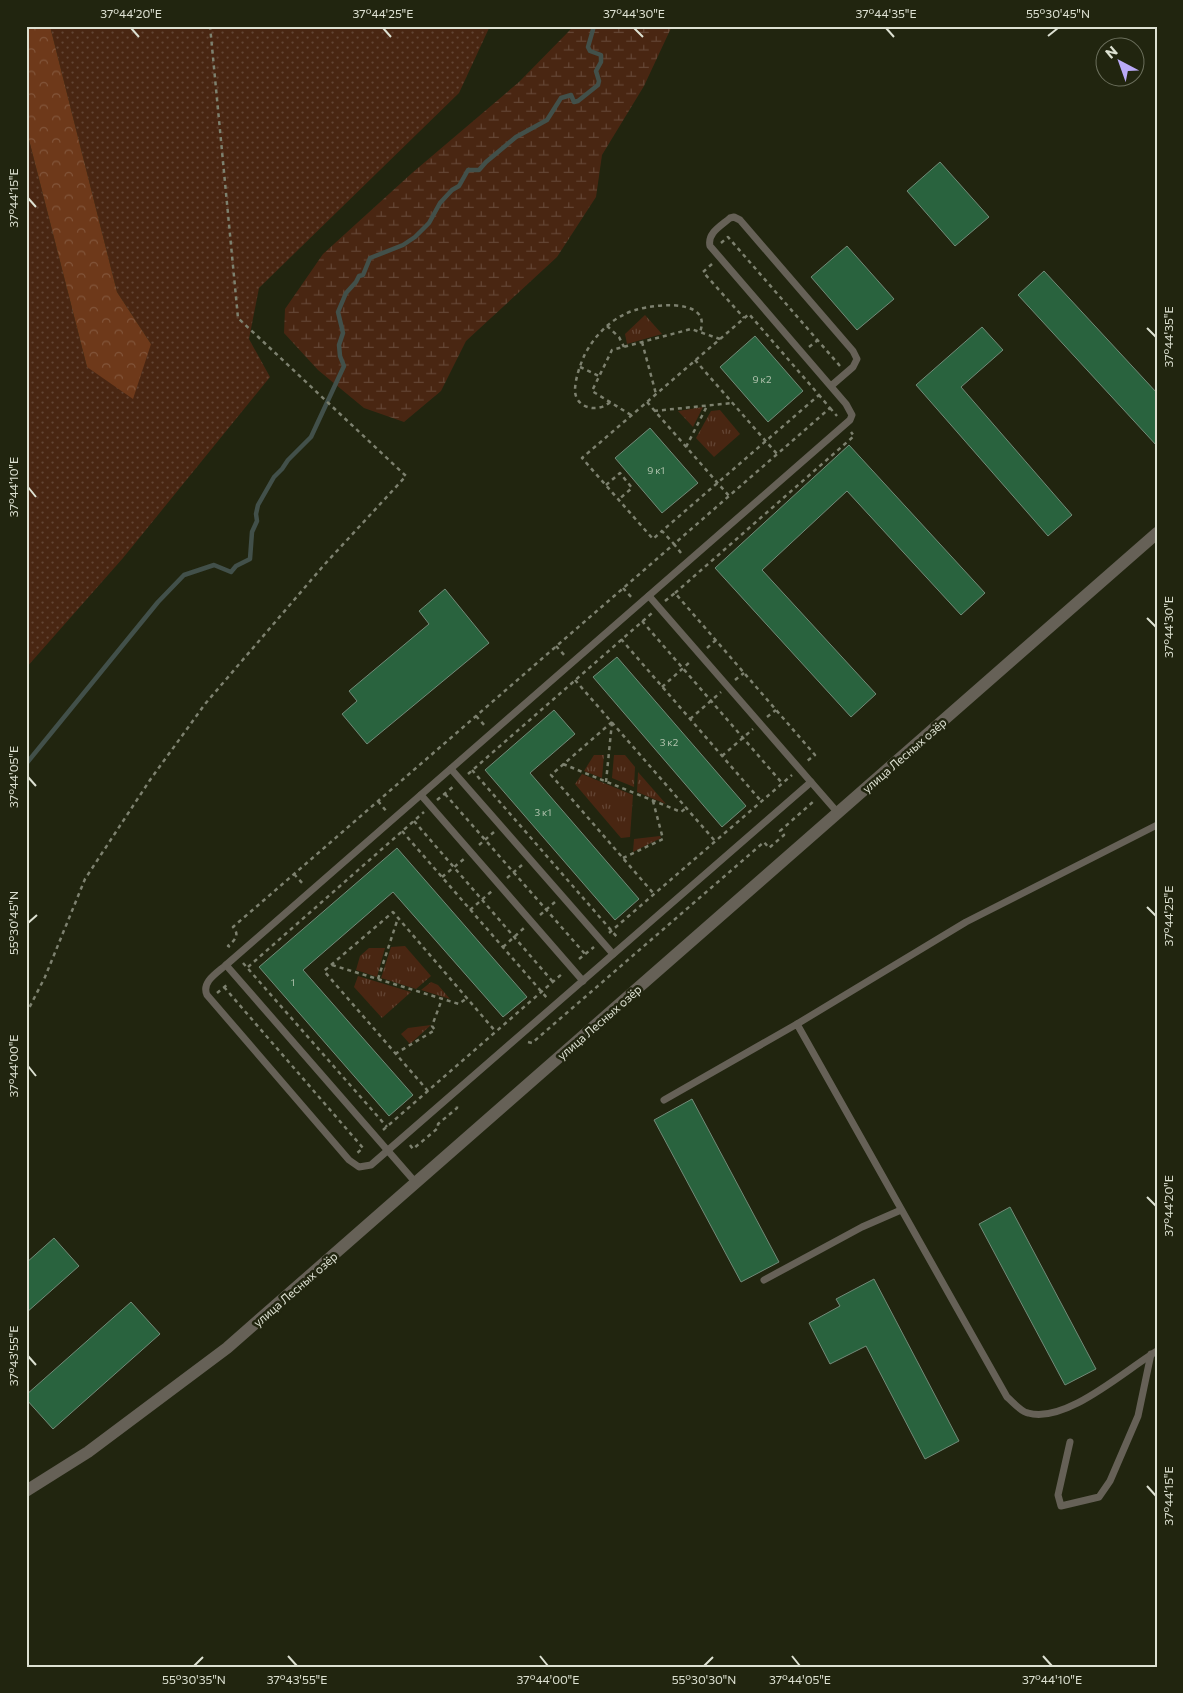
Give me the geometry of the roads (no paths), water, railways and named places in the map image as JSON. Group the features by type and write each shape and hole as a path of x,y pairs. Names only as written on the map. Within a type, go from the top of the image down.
{"street":[{"name":"улица Лесных озёр","path":"26,1491 88,1452 227,1348 1157,533"}],"lane":[{"path":"811,782 371,1165 359,1167 349,1160 207,995 207,982 237,955 846,426 852,415 846,404 710,246 708,239 710,235 730,218 734,217 740,220 853,350 856,359 853,367 831,386"},
{"path":"649,596 838,812"},
{"path":"451,769 613,954"},
{"path":"421,795 583,980"},
{"path":"664,1100 797,1024 966,922 1157,825"},
{"path":"226,965 416,1183"},
{"path":"797,1024 1007,1397 1027,1413 1053,1414 1099,1391 1154,1352"},
{"path":"764,1280 862,1227 901,1210"},
{"path":"1070,1442 1058,1495 1061,1506 1099,1496 1110,1481 1138,1416 1154,1352"}],"waterway":[{"path":"26,764 158,602 184,575 214,565 231,572 236,566 250,559 252,532 257,521 258,505 274,477 311,437 344,366 340,356 339,345 343,333 338,312 346,293 359,276 363,275 370,258 403,245 415,237 429,223 440,203 452,190 459,186 468,170 479,170 516,137 547,120 561,98 571,95 574,102 578,101 598,85 599,81 596,71 601,62 601,55 590,51 588,47 594,26"}]}
